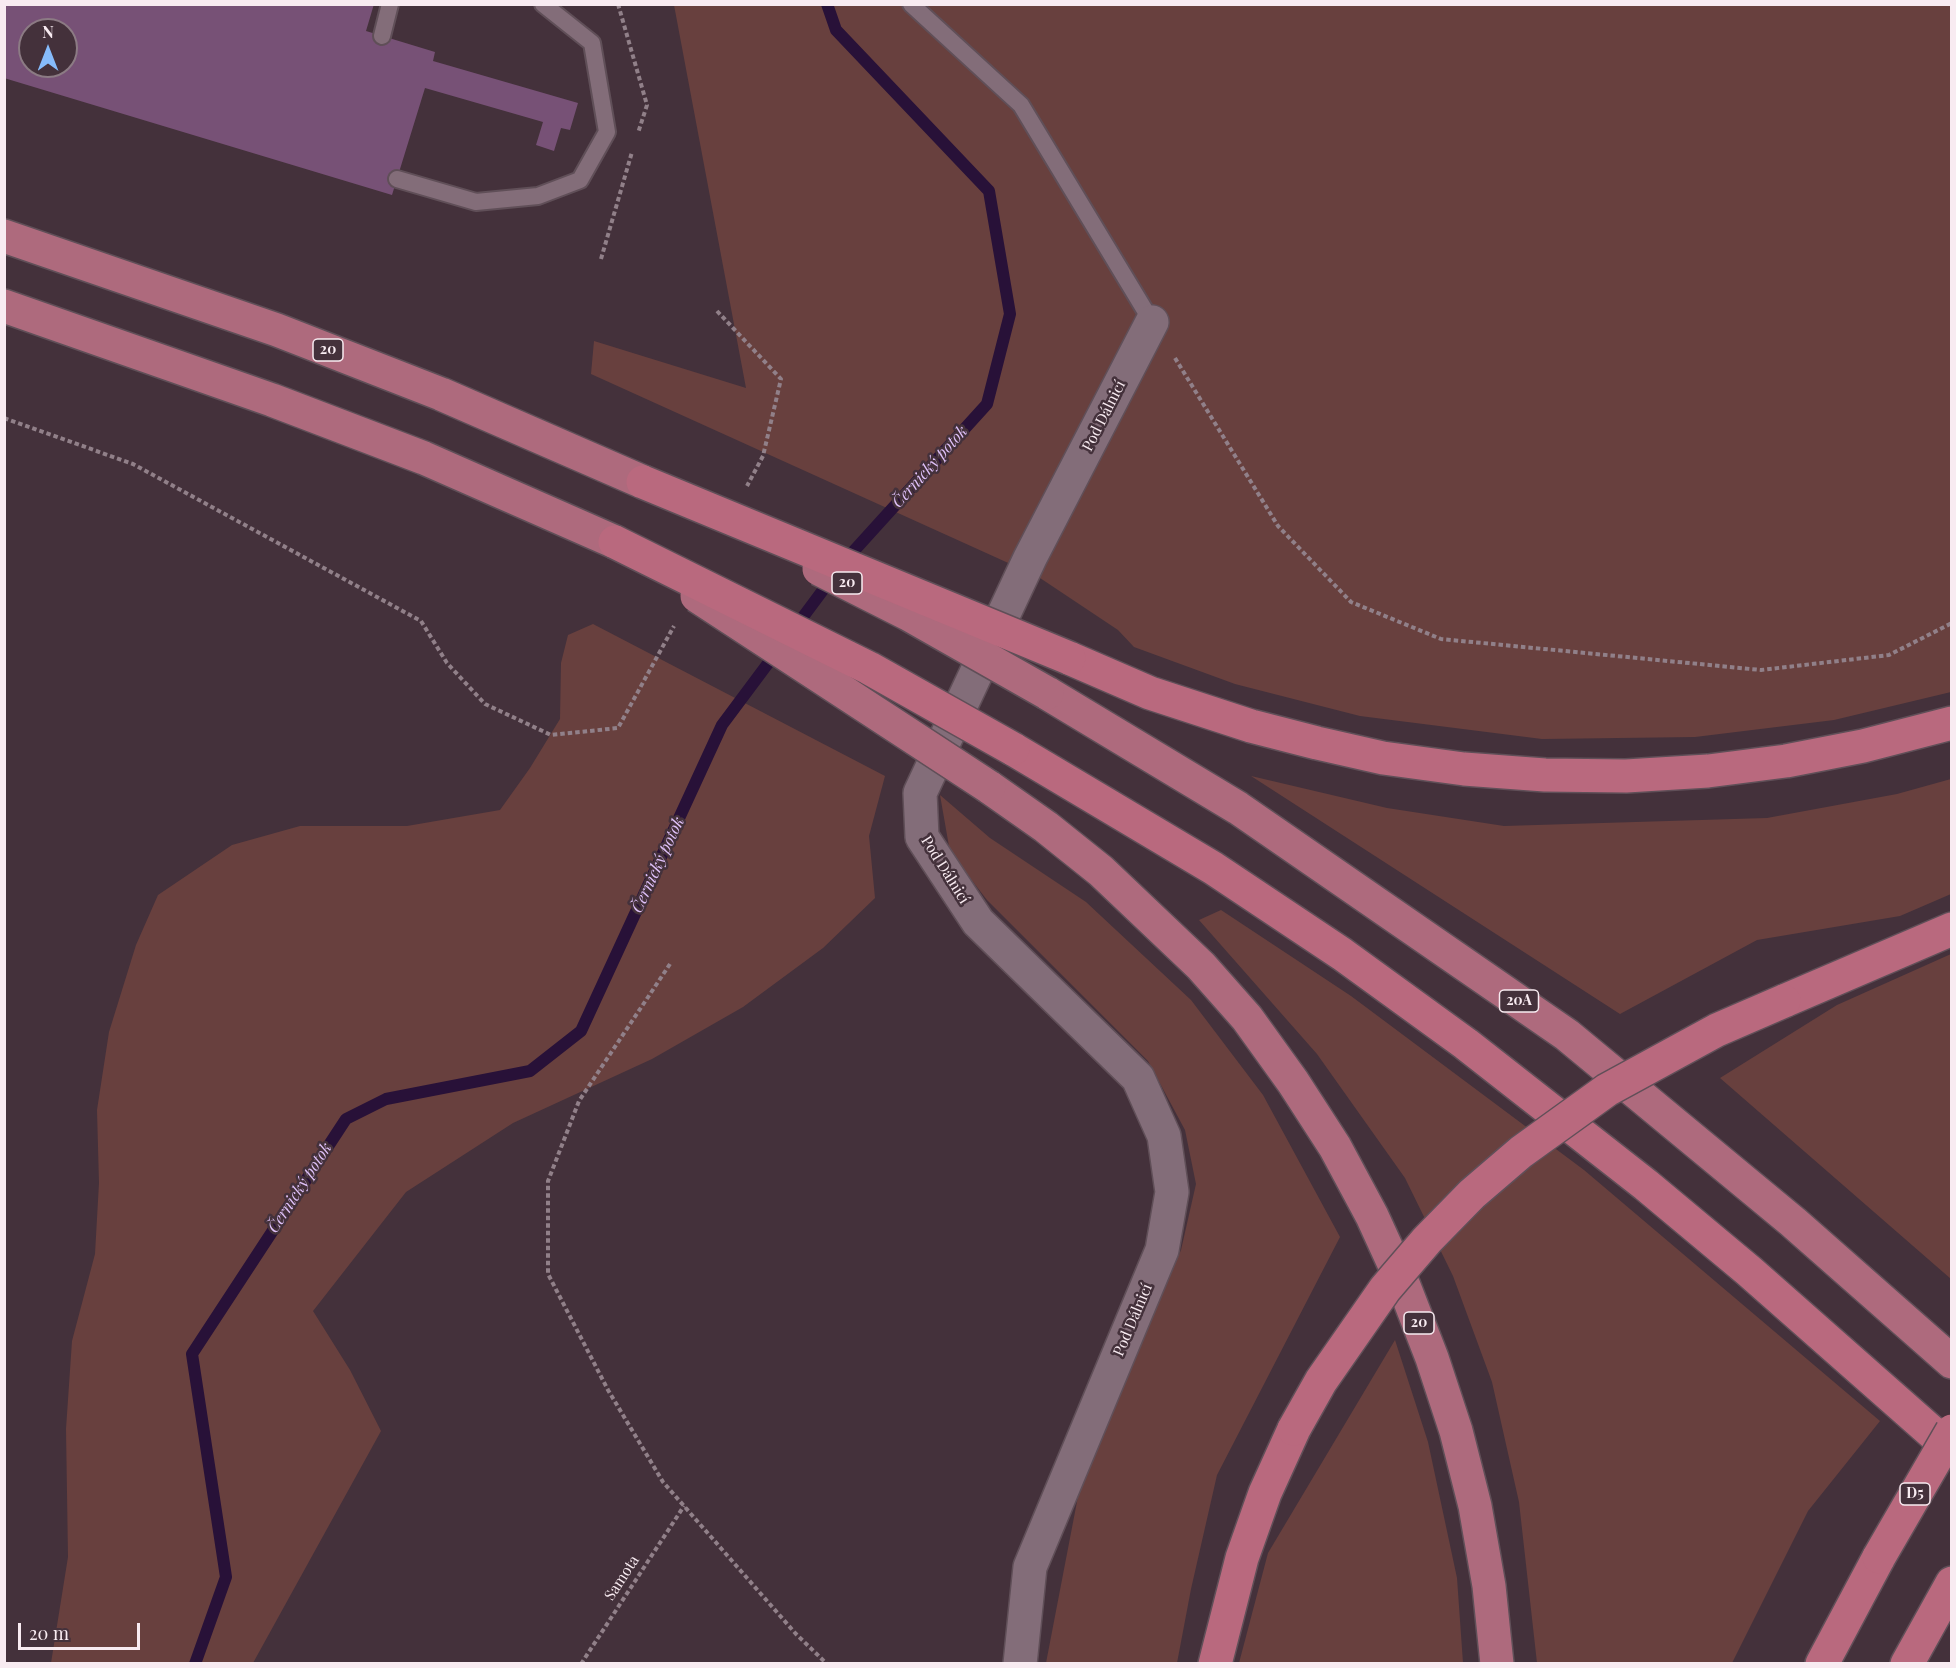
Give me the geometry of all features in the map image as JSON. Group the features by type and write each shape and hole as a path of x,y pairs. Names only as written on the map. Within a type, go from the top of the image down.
{"highway":[{"name":"20","path":"4,236 299,338 441,394 644,482 908,614 1047,693"},
{"name":"20","path":"4,306 272,400 424,459 615,542 989,787 1101,870 1201,966 1247,1018 1293,1082 1335,1147 1372,1216 1404,1286 1432,1358 1456,1431 1475,1506 1490,1586 1497,1664"},
{"path":"644,482 1150,693 1251,726 1383,758 1464,769 1533,774 1626,776 1719,770 1786,761 1863,746 1952,723"},
{"path":"615,542 869,668 1013,749 1214,868 1342,954 1466,1044 1637,1178 1732,1257 1952,1450"},
{"name":"20A","path":"1047,693 1238,808 1567,1035 1793,1222 1952,1362"},
{"path":"1215,1664 1242,1558 1265,1493 1294,1429 1321,1381 1384,1289 1472,1194 1521,1152 1607,1090 1717,1029 1952,928"},
{"name":"D5","path":"1822,1664 1879,1557 1952,1431"},
{"path":"1907,1664 1952,1583"}],"street":[{"name":"Pod Dálnicí","path":"1020,1664 1030,1567 1162,1250 1172,1192 1164,1136 1138,1078 978,922 922,837 920,793 1030,558 1152,322"}],"lane":[{"path":"381,36 390,4"},
{"path":"397,179 476,202 538,196 580,180 607,132 592,43 543,4"},
{"path":"911,4 1021,105 1152,322"}],"path":[{"path":"717,311 781,379 763,456 747,487"},
{"path":"1152,322 1278,526 1351,602 1441,639 1761,670 1889,655 1952,623"},
{"path":"4,418 133,464 421,621 447,663 485,704 551,735 618,728 676,622"},
{"path":"670,964 579,1101 548,1181 548,1274 608,1390 663,1482 796,1634 827,1664"},
{"name":"Samota","path":"581,1664 684,1506"}],"shaded area":[{"path":"674,5 1951,5 1951,692 1834,720 1695,737 1542,739 1360,716 1235,684 1134,647 1118,630 1037,576 591,374 594,341 746,388"},
{"path":"593,624 885,776 869,836 875,898 823,948 743,1007 652,1059 513,1123 406,1192 313,1311 350,1370 381,1431 253,1663 51,1663 68,1557 66,1429 72,1341 95,1254 99,1183 97,1110 109,1032 136,945 158,895 232,845 300,826 407,826 500,810 530,768 560,719 561,663 568,635"},
{"path":"1251,776 1387,808 1504,826 1767,818 1897,794 1951,779 1951,894 1900,916 1757,940 1620,1014"},
{"path":"940,795 990,838 1086,902 1191,1000 1263,1095 1340,1237 1217,1475 1177,1663 1046,1663 1080,1486 1181,1250 1196,1184 1185,1130 1148,1061 987,900 950,852"},
{"path":"1221,910 1351,996 1584,1170 1880,1421 1808,1511 1732,1663 1537,1663 1519,1502 1492,1382 1453,1276 1405,1178 1317,1054 1199,920"},
{"path":"1951,954 1952,1279 1720,1078 1837,1005"},
{"path":"1395,1340 1428,1442 1457,1578 1463,1663 1239,1663 1268,1553"}],"building":[{"path":"4,4 374,4 366,31 435,52 433,61 578,103 570,130 561,128 554,151 536,145 543,122 425,88 392,195 4,78"}],"waterway":[{"name":"Černický potok","path":"827,4 836,30 989,191 1010,314 987,404 842,564"},
{"name":"Černický potok","path":"794,629 832,578"},
{"name":"Černický potok","path":"195,1664 226,1577 192,1354 346,1119 386,1099 530,1071 581,1031 722,725 778,650"}]}
